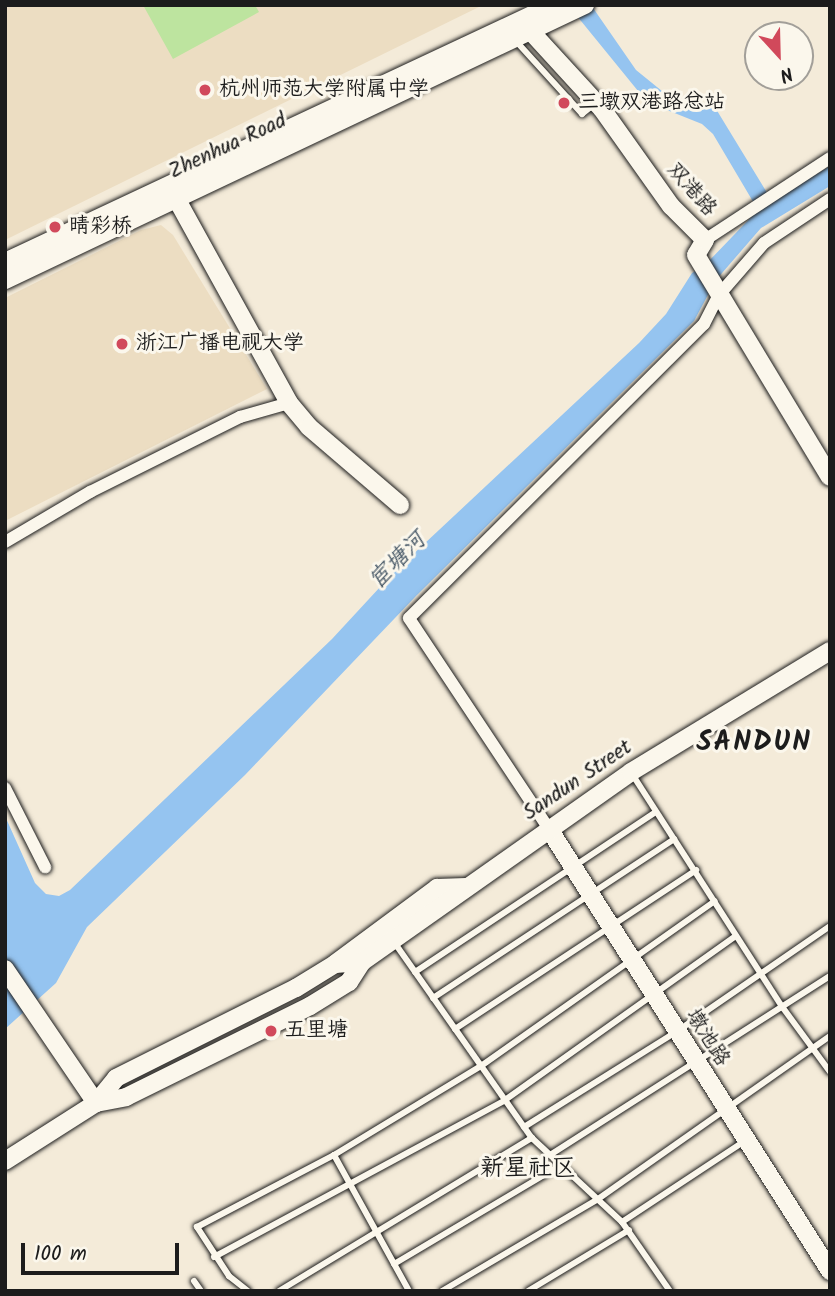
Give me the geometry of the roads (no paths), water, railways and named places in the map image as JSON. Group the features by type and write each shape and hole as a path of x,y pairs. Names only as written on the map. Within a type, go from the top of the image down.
{"street":[{"name":"Zhenhua Road","path":"5,279 172,190 559,10 584,5"},
{"name":"Zhenhua Road","path":"5,262 513,39 526,26"},
{"name":"双港路","path":"526,26 596,103 701,247 717,296 830,477"},
{"path":"701,247 830,158"},
{"path":"172,190 289,403 309,427 400,505"},
{"path":"549,829 409,618 704,324 717,296 764,243 830,199"},
{"path":"5,542 90,492 240,417 289,403"},
{"name":"Sandun Street","path":"96,1103 126,1097 310,1006 349,982 362,962 631,772 830,651"},
{"path":"5,788 45,867"},
{"name":"墩池路","path":"549,829 724,1109 830,1271"},
{"path":"335,964 438,888 466,887"},
{"name":"Sandun Street","path":"5,1161 96,1103 116,1078 296,988 335,964 362,962"},
{"path":"5,969 96,1103"}],"lane":[{"path":"513,39 582,114 596,103"},
{"path":"631,772 760,974 830,1072"},
{"path":"415,972 656,812"},
{"path":"433,998 674,839"},
{"path":"455,1029 696,870"},
{"path":"248,1291 214,1257 197,1227 334,1155 481,1066 715,901"},
{"path":"524,1127 676,1032 830,926"},
{"path":"214,1257 352,1186 505,1100 736,936"},
{"path":"394,941 532,1138 622,1222 670,1291"},
{"path":"550,1154 697,1065 830,976"},
{"path":"442,1291 598,1199 830,1036"},
{"path":"279,1291 532,1138"},
{"path":"622,1222 745,1142"},
{"path":"334,1155 409,1291"},
{"path":"394,1264 561,1165"},
{"path":"528,1291 629,1230"},
{"path":"194,1281 201,1291"}],"water":[{"path":"568,5 591,5 636,70 673,100 716,109 772,201 830,166 830,186 761,228 716,280 694,321 416,596 245,775 87,927 56,983 5,1029 5,816 35,883 46,894 59,896 70,890 332,639 393,573 639,343 666,314 692,273 706,264 758,210 713,134 702,124 647,102"}],"place":[{"name":"杭州师范大学附属中学","path":"205,90"},
{"name":"三墩双港路总站","path":"564,103"},
{"name":"晴彩桥","path":"55,227"},
{"name":"浙江广播电视大学","path":"122,344"},
{"name":"五里塘","path":"271,1031"}],"district":[{"name":"SANDUN","path":"754,743"},
{"name":"新星社区","path":"528,1169"}],"water label":[{"name":"宦塘河","path":"398,561"}]}
